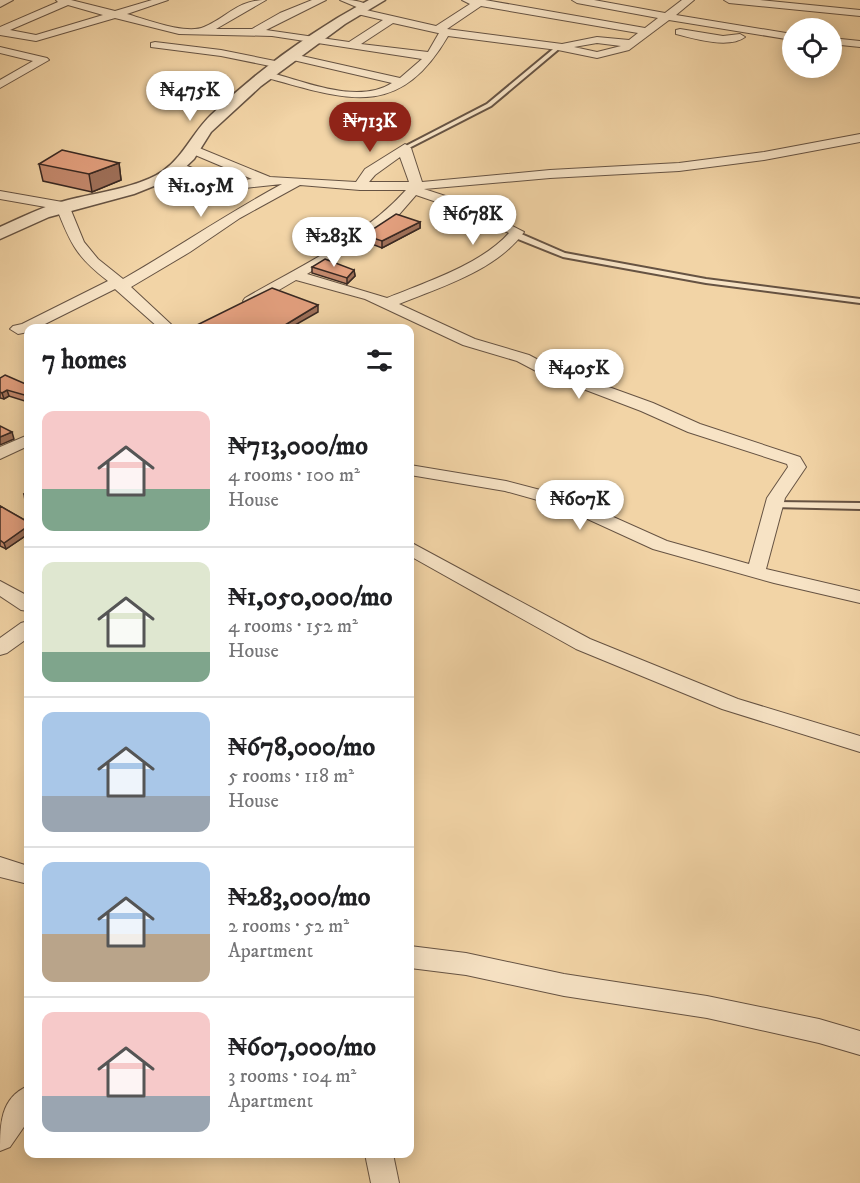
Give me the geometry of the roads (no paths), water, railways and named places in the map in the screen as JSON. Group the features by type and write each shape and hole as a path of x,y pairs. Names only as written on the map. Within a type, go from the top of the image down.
{"street":[{"path":"0,4 8,0"},
{"path":"84,6 126,0"},
{"path":"0,32 36,38 162,0"},
{"path":"202,33 238,10 261,0"},
{"path":"221,53 284,15 321,0"},
{"path":"345,0 361,10 390,20 442,31 558,47 597,40 630,44 689,0"},
{"path":"0,234 43,213 136,188 168,175 217,117 340,21 379,0"},
{"path":"577,0 782,36"},
{"path":"729,0 860,13"},
{"path":"0,32 64,1 179,31 254,32 431,56"},
{"path":"155,45 221,53 280,66 361,97 386,91 415,75 431,56 442,31 470,1 723,39 758,33"},
{"path":"351,46 390,20"},
{"path":"842,42 860,44"},
{"path":"0,50 43,60 0,85"},
{"path":"352,70 384,51"},
{"path":"0,60 14,52"},
{"path":"280,66 352,70 404,82"},
{"path":"177,166 227,186 266,180 415,188 550,174 656,169 764,156 860,138"},
{"path":"360,186 370,172 405,148 415,188"},
{"path":"805,148 860,150"},
{"path":"192,149 266,180"},
{"path":"34,324 119,284 185,249 235,215 298,182"},
{"path":"386,304 476,265 517,232 462,206 415,188"},
{"path":"232,309 294,275 391,215 415,188"},
{"path":"0,195 63,206"},
{"path":"63,206 77,243 93,262 163,324"},
{"path":"294,275 350,289 469,342 523,358 542,368 647,406 694,428 794,461 797,467 779,490 756,572"},
{"path":"0,323 23,331"},
{"path":"0,454 24,442"},
{"path":"414,471 506,486 565,502 584,513 660,545 756,572 860,597"},
{"path":"414,550 583,644 730,704 860,744"},
{"path":"0,587 24,602"},
{"path":"0,648 24,631"},
{"path":"0,867 24,874"},
{"path":"414,958 466,964 564,985 707,1007 819,1031 860,1043"},
{"path":"0,1138 24,1105"},
{"path":"380,1158 385,1183"}],"lane":[{"path":"405,148 489,105 558,47"},
{"path":"516,235 563,255 706,281 860,301"},
{"path":"775,506 860,506"}]}
